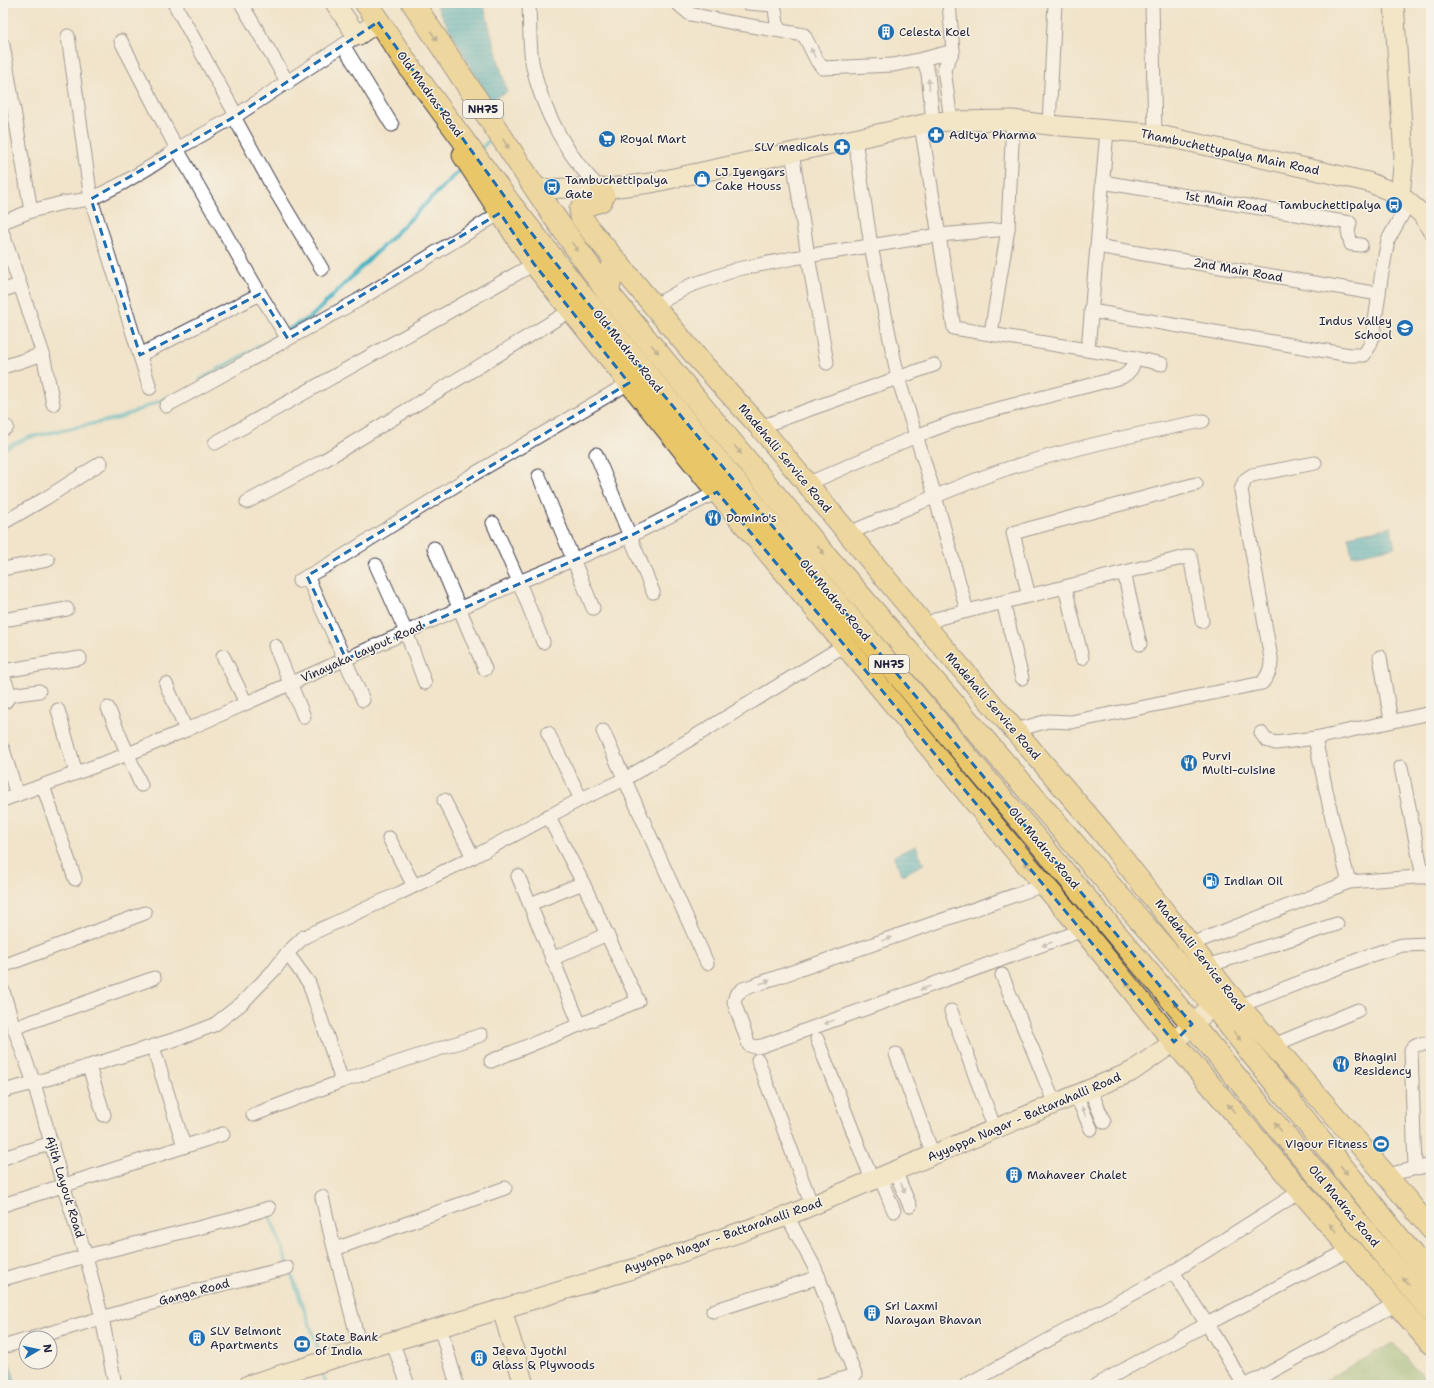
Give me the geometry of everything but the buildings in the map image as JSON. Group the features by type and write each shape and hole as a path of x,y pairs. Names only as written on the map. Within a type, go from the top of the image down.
{"highway":[{"name":"Old Madras Road","path":"366,3 453,127 529,230 737,484 1192,1024 1431,1311"},
{"name":"Old Madras Road","path":"413,3 535,189 608,293 814,542 1212,1005 1431,1278"},
{"path":"608,293 614,259"}],"main road":[{"path":"335,3 350,41 378,22"},
{"path":"1394,3 1404,157 1404,199 1422,214 1431,228"},
{"name":"Thambuchettypalya Main Road","path":"535,189 572,188 601,190 651,183 935,123 1012,120 1107,131 1155,134 1361,180 1404,199"},
{"path":"453,127 464,157 500,214 534,264 570,311 717,492 1083,930 1174,1042 1431,1344"},
{"name":"Madehalli Service Road","path":"601,190 604,196 602,201 588,204 580,210 584,223 699,360 760,427 1013,731 1101,832 1239,1006 1386,1174 1431,1229"},
{"name":"Ayyappa Nagar - Battarahalli Road","path":"248,1385 636,1268 788,1216 1131,1072 1174,1042 1212,1005"},
{"path":"502,1309 524,1385"}],"street":[{"path":"174,3 271,184 322,269"},
{"path":"242,3 288,83"},
{"path":"529,3 533,66 538,88 549,114 569,152 588,178 601,190"},
{"path":"677,3 690,14 804,35 817,61 823,68 893,66 953,51"},
{"path":"748,3 774,4 778,30"},
{"path":"935,123 944,69 953,51 949,3"},
{"path":"1049,125 1055,3"},
{"path":"1152,3 1155,134"},
{"path":"68,36 91,199 150,388"},
{"path":"121,41 177,149 260,294 288,339"},
{"path":"3,222 31,211 62,203 91,199 123,183 288,83 350,41 392,125"},
{"path":"3,45 31,211"},
{"path":"923,59 928,73 935,123 939,235 954,328 991,333 1162,364"},
{"path":"991,333 1008,229 1012,120"},
{"path":"1088,350 1107,131"},
{"path":"855,139 871,246 898,378 935,496 967,611"},
{"path":"792,152 808,256 827,363"},
{"name":"1st Main Road","path":"1102,182 1350,223 1348,231 1351,244 1361,245"},
{"path":"1091,311 1350,355 1364,354 1370,345 1373,336 1388,240 1404,199"},
{"path":"166,406 357,301 500,214"},
{"path":"654,306 689,286 738,269 939,235 1008,229"},
{"path":"3,234 43,354 53,404"},
{"name":"2nd Main Road","path":"1097,246 1379,294"},
{"path":"215,443 534,264"},
{"path":"3,290 20,285"},
{"path":"140,355 260,294"},
{"path":"247,502 324,461 570,311"},
{"path":"3,367 43,354"},
{"path":"808,484 916,436 966,417 1122,377 1131,370 1135,358"},
{"path":"760,427 934,364"},
{"path":"363,700 346,659 303,579 335,561 469,477 629,383"},
{"path":"849,533 979,478 1021,464 1108,441 1203,421"},
{"path":"596,454 653,592"},
{"path":"3,523 101,463"},
{"path":"1013,731 1048,721 1071,722 1262,683 1267,677 1272,665 1241,490 1245,480 1252,475 1316,463"},
{"path":"539,476 593,608"},
{"path":"1029,596 1013,533 1196,484"},
{"name":"Vinayaka Layout Road","path":"3,800 128,754 186,730 460,608 630,536 717,492"},
{"path":"493,523 520,582 543,642"},
{"path":"434,548 485,669"},
{"path":"925,626 939,618 1190,556 1202,621"},
{"path":"3,569 48,560"},
{"path":"376,565 406,632 425,683"},
{"path":"1124,572 1140,644"},
{"path":"1065,587 1082,658"},
{"path":"1003,602 1022,678"},
{"path":"3,620 67,609"},
{"path":"3,1091 34,1084 153,1047 214,1025 241,1004 287,953 304,937 473,857 581,799 625,779 845,644"},
{"path":"275,646 304,717"},
{"path":"223,656 246,703"},
{"path":"1380,657 1391,721"},
{"path":"3,671 80,658"},
{"path":"3,676 7,698 39,691"},
{"path":"166,684 186,730"},
{"path":"108,708 141,785"},
{"path":"58,710 76,773"},
{"path":"1261,733 1266,740 1276,743 1314,738 1431,713"},
{"path":"603,731 707,963"},
{"path":"548,733 581,799"},
{"path":"1314,738 1332,818 1349,882"},
{"path":"3,749 17,795"},
{"path":"1191,944 1349,882 1427,876 1401,767"},
{"path":"42,786 75,879"},
{"path":"444,800 473,857"},
{"path":"492,1061 638,1001 583,883 548,816"},
{"path":"389,838 414,886"},
{"path":"518,876 580,1025"},
{"path":"530,904 583,883"},
{"path":"1044,885 743,989 736,994 734,1002 749,1045 762,1046 866,1010 1083,930"},
{"path":"3,966 145,913"},
{"path":"1207,966 1336,924"},
{"path":"552,959 607,934"},
{"path":"1239,1006 1368,956 1402,945 1431,944"},
{"path":"287,953 309,983 342,1081"},
{"path":"1002,975 1055,1104"},
{"path":"14,1028 154,978"},
{"name":"Ajith Layout Road","path":"3,991 6,1010 34,1084 86,1256 102,1318 115,1385"},
{"path":"1274,1045 1358,1010"},
{"path":"951,1011 995,1129"},
{"path":"253,1115 342,1081 481,1035"},
{"path":"817,1040 882,1176 894,1211"},
{"path":"1415,1168 1411,1050 1413,1046 1418,1044 1431,1044"},
{"path":"153,1047 184,1146"},
{"path":"896,1054 933,1155"},
{"path":"758,1060 812,1206"},
{"path":"89,1067 104,1115"},
{"path":"1083,1092 1104,1122"},
{"path":"1083,1092 1091,1129"},
{"path":"3,1205 223,1134"},
{"path":"3,1158 52,1143"},
{"path":"1386,1174 1431,1165"},
{"path":"882,1176 910,1206"},
{"path":"335,1249 505,1188"},
{"path":"966,1385 1173,1272 1301,1191"},
{"path":"322,1196 361,1351"},
{"path":"3,1279 86,1256 234,1219 268,1208"},
{"path":"788,1216 819,1277 855,1375 821,1385"},
{"path":"1096,1385 1207,1324 1351,1249"},
{"name":"Ganga Road","path":"58,1331 180,1295 287,1268"},
{"path":"1173,1272 1245,1385 1397,1303"},
{"path":"713,1312 819,1277"},
{"path":"440,1327 457,1385"},
{"path":"392,1341 408,1385"},
{"path":"3,1347 18,1342"}],"highlighted area":[{"path":"378,22 529,230 583,297 737,484 1192,1024 1174,1042 717,492 630,536 346,659 307,576 629,383 534,264 500,213 288,339 260,294 140,355 91,199 234,117"}],"green space":[{"path":"1393,1343 1431,1385 1317,1385"}],"water":[{"path":"435,3 483,3 507,92 489,100"},
{"path":"1391,527 1395,547 1352,556 1348,536"},
{"path":"916,846 924,864 902,875 893,856"},
{"path":"5,1351 17,1385 3,1385 3,1352"}],"waterway":[{"path":"492,94 499,116"},
{"path":"479,151 494,135"},
{"path":"200,380 312,316 464,166"},
{"path":"3,449 30,437 120,418 173,395"},
{"path":"269,1213 319,1350 320,1358"},
{"path":"321,1366 326,1385"}],"place":[{"name":"Celesta Koel","path":"886,32"},
{"name":"Aditya Pharma","path":"936,135"},
{"name":"Royal Mart","path":"607,139"},
{"name":"SLV medicals","path":"842,147"},
{"name":"LJ Iyengars Cake Houss","path":"702,179"},
{"name":"Tambuchettipalya Gate","path":"552,187"},
{"name":"Tambuchettipalya","path":"1394,205"},
{"name":"Indus Valley School","path":"1405,328"},
{"name":"Domino's","path":"713,518"},
{"name":"Purvi Multi-cuisine","path":"1189,763"},
{"name":"Indian Oil","path":"1211,881"},
{"name":"Bhagini Residency","path":"1341,1064"},
{"name":"Vigour Fitness","path":"1381,1144"},
{"name":"Mahaveer Chalet","path":"1014,1175"},
{"name":"Sri Laxmi Narayan Bhavan","path":"872,1313"},
{"name":"SLV Belmont Apartments","path":"197,1338"},
{"name":"State Bank of India","path":"302,1344"},
{"name":"Jeeva Jyothi Glass & Plywoods","path":"479,1358"}]}
